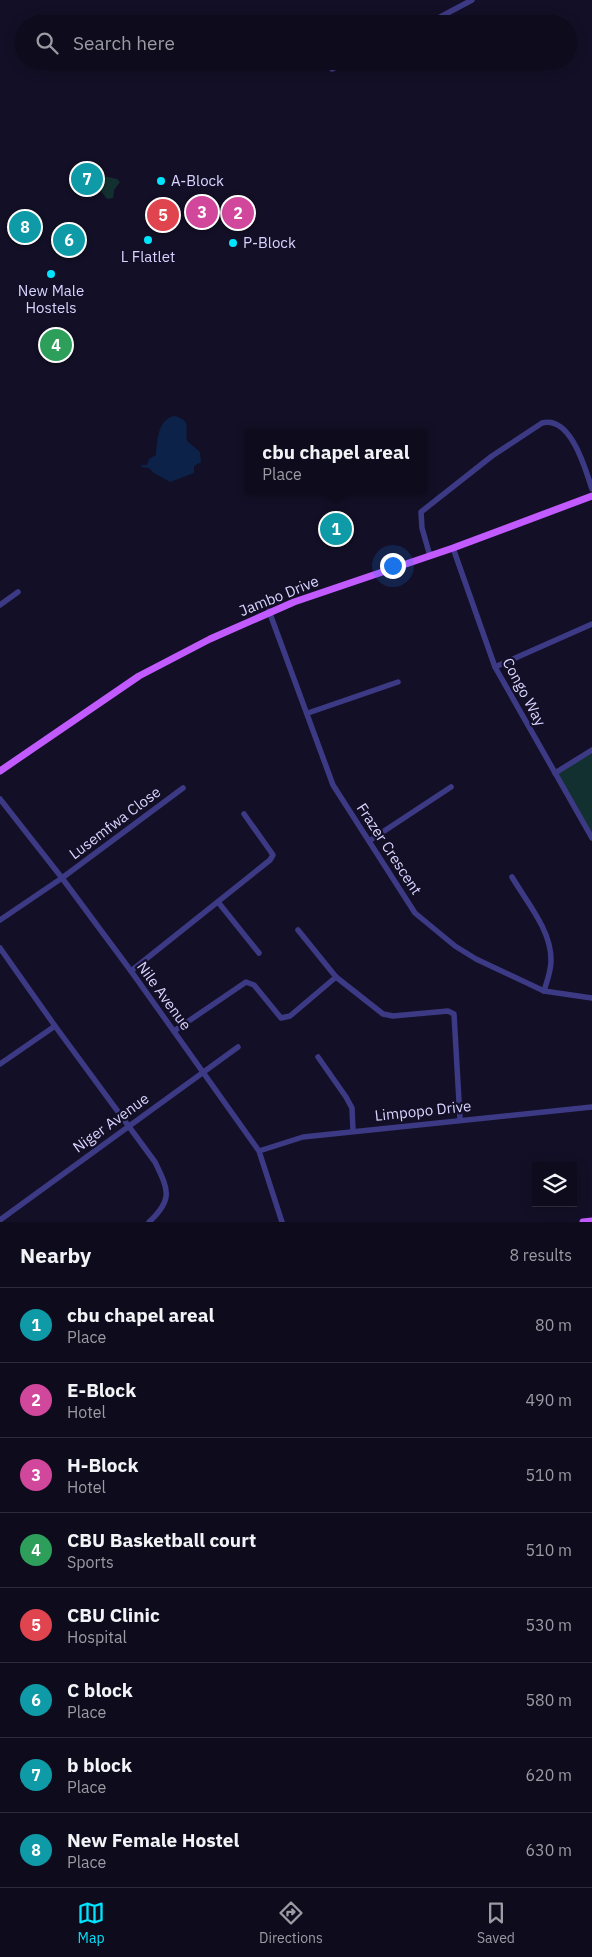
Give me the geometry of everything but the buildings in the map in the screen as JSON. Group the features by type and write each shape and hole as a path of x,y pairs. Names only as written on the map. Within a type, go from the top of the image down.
{"main road":[{"name":"Jambo Drive","path":"0,771 139,676 210,639 270,612 454,548 592,496"},
{"path":"583,1222 592,1221"}],"street":[{"path":"444,15 472,0"},
{"path":"430,556 422,528 421,512 492,456 542,423 553,423 566,432 580,455 592,488"},
{"name":"Congo Way","path":"454,548 495,667 592,838"},
{"path":"0,605 18,592"},
{"name":"Frazer Crescent","path":"270,612 333,785 415,913 455,946 476,959 544,991 592,998"},
{"path":"495,667 592,624"},
{"path":"308,712 398,682"},
{"path":"555,773 592,750"},
{"path":"369,841 451,787"},
{"name":"Lusemfwa Close","path":"0,920 62,878 183,788"},
{"name":"Nile Avenue","path":"0,799 62,878 259,1151 282,1222"},
{"path":"130,971 270,860 272,856 244,814"},
{"path":"512,877 540,924 549,944 551,960 544,991"},
{"path":"218,902 259,953"},
{"path":"298,930 336,977 383,1014 388,1016 448,1011 454,1014 460,1119"},
{"path":"0,948 55,1026 156,1162 166,1184 166,1195 163,1205 149,1222"},
{"path":"174,1031 246,982 254,985 281,1018 290,1016 336,977"},
{"path":"0,1064 55,1026"},
{"name":"Niger Avenue","path":"0,1220 238,1047"},
{"path":"318,1057 352,1108 353,1131"},
{"name":"Limpopo Drive","path":"259,1151 303,1137 592,1106"}],"green space":[{"path":"103,176 117,179 120,182 114,190 113,198 107,199 100,190 99,180"},
{"path":"51,333 64,335 60,357 47,355"},
{"path":"592,753 592,836 556,773"}],"water":[{"path":"175,416 186,423 187,441 200,452 201,462 194,466 194,473 170,482 149,468 141,467 142,465 147,465 149,459 156,455 158,437 162,426 165,421"}],"place":[{"name":"b block","path":"87,179"},
{"name":"A-Block","path":"161,181"},
{"name":"H-Block","path":"202,212"},
{"name":"E-Block","path":"238,213"},
{"name":"CBU Clinic","path":"163,215"},
{"name":"New Female Hostel","path":"25,227"},
{"name":"C block","path":"69,240"},
{"name":"L Flatlet","path":"148,240"},
{"name":"P-Block","path":"233,243"},
{"name":"New Male Hostels","path":"51,274"},
{"name":"CBU Basketball court","path":"56,345"},
{"name":"cbu chapel areal","path":"336,529"}]}
